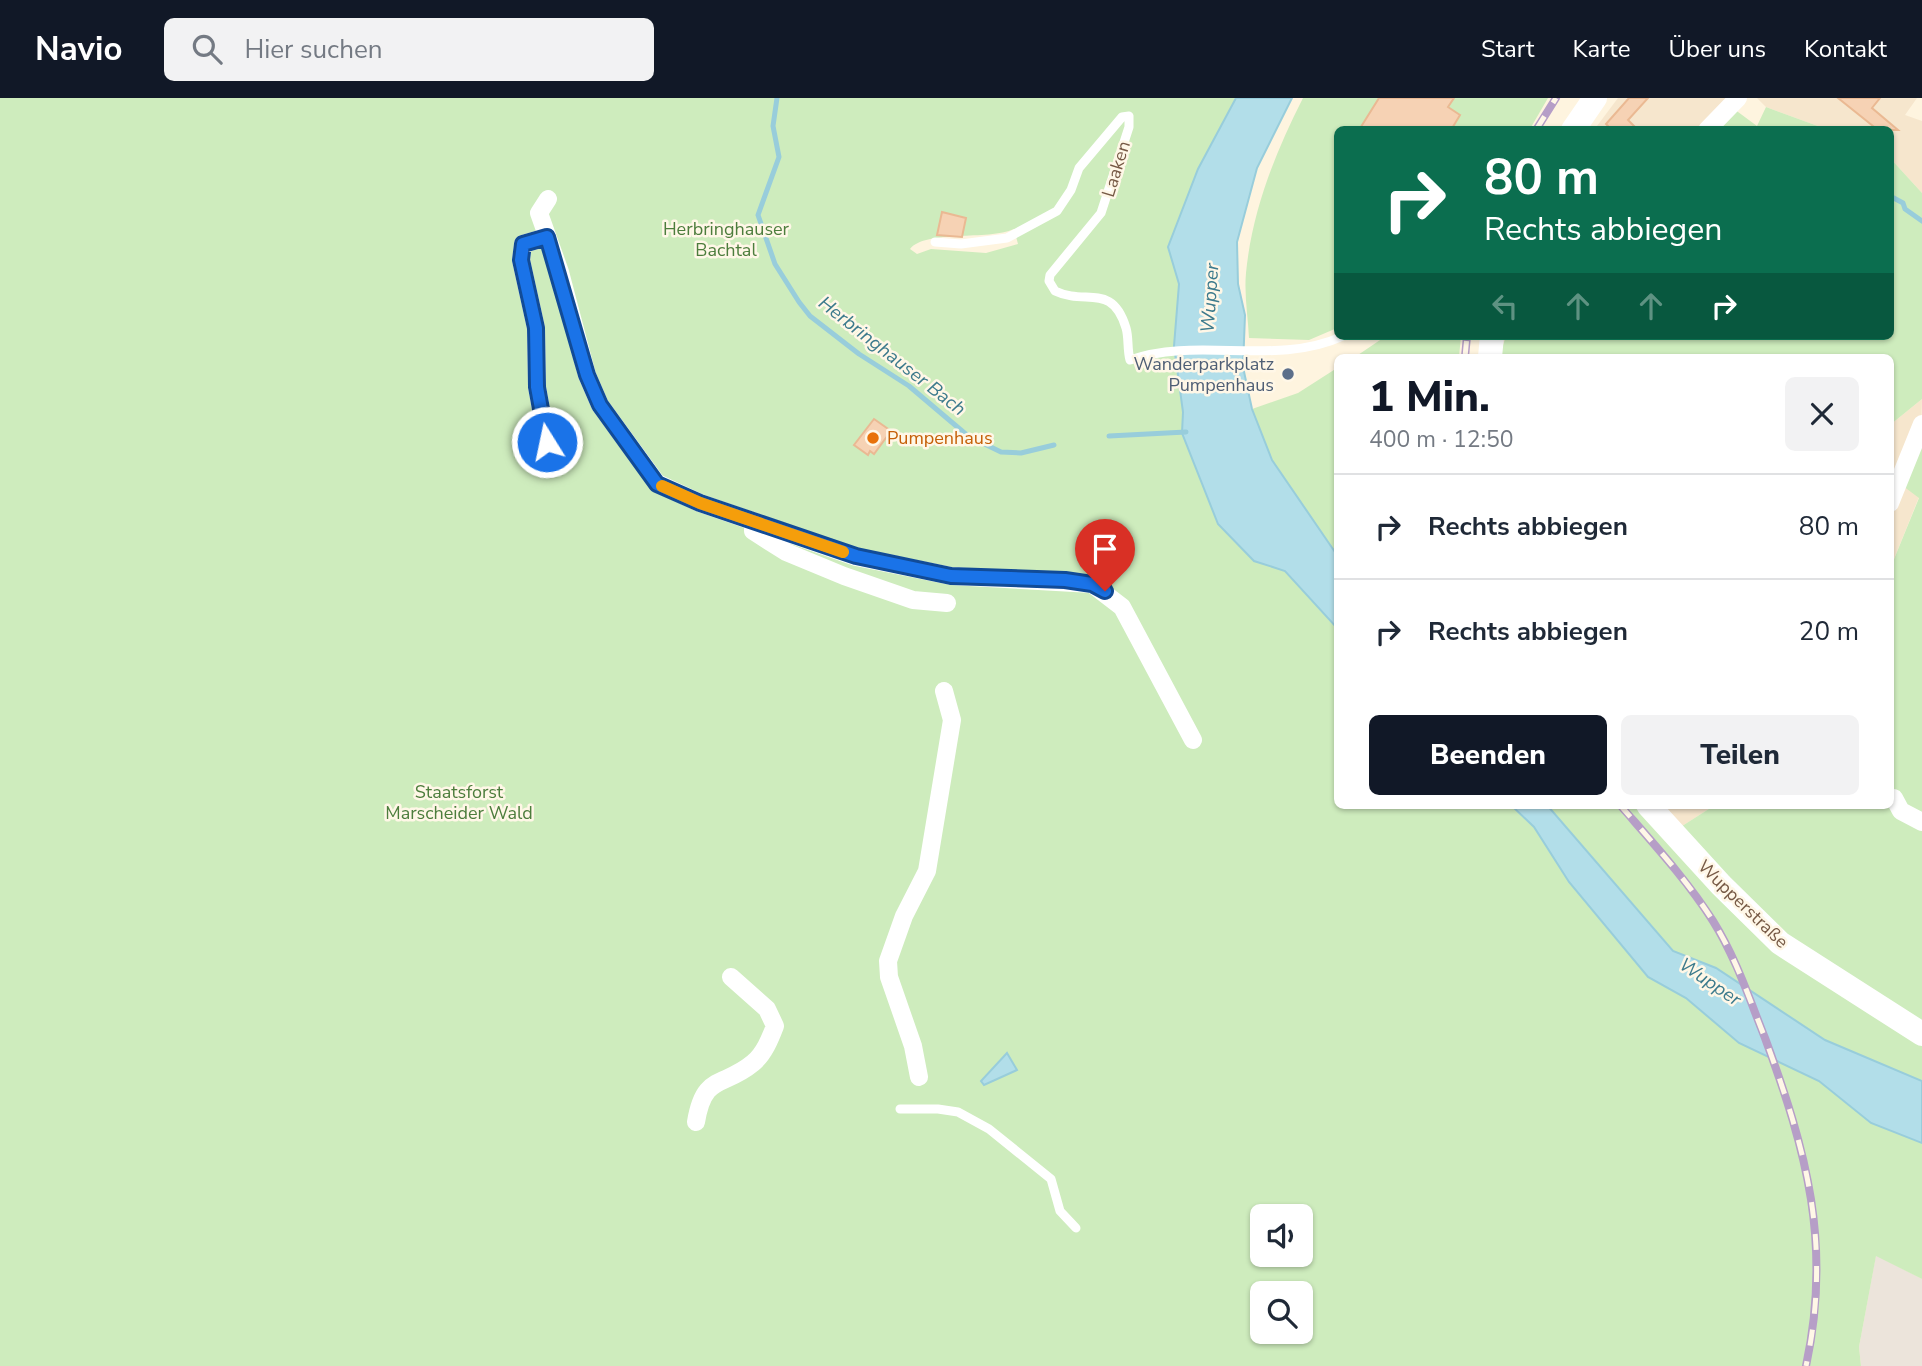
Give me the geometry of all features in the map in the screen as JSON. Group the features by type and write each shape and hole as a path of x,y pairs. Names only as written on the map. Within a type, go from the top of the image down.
{"main road":[{"path":"1576,126 1595,98"},
{"name":"Wupperstraße","path":"1652,809 1773,938 1922,1034"}],"street":[{"path":"1711,126 1738,98"},
{"path":"548,199 539,213 587,375 600,405 657,484 700,503 856,556 951,576 1092,584 1105,591 1122,607 1193,740"},
{"path":"547,237 523,244 521,260 536,328 537,387 552,469"},
{"path":"1894,493 1922,424"},
{"path":"753,521 753,531 761,538 809,562 913,600 947,603"},
{"path":"919,1077 913,1046 889,976 888,961 904,916 927,871 952,720 944,691"},
{"path":"1894,797 1901,811 1922,822"},
{"path":"696,1122 701,1100 711,1085 755,1062 769,1043 775,1026 767,1009 731,977"}],"lane":[{"name":"Laaken","path":"934,242 961,244 1007,238 1057,211 1071,190 1079,168 1114,125 1122,117 1129,116 1129,127 1101,213 1055,267 1049,281 1061,294 1101,297 1116,307 1128,331 1126,346 1130,360 1172,352 1296,349 1334,338"},
{"path":"900,1109 958,1112 989,1129 1051,1178 1060,1212 1076,1228"}],"shaded area":[{"path":"1618,98 1732,98 1703,126 1597,126"},
{"path":"1757,98 1917,98 1905,115 1922,121 1922,193 1894,162 1894,126 1818,126 1766,107"},
{"path":"1922,399 1919,497 1894,559 1894,422"},
{"path":"1663,809 1709,809 1679,828"},
{"path":"1876,1255 1922,1279 1922,1366 1861,1366 1859,1347"}],"green space":[{"name":"Staatsforst Marscheider Wald","path":"0,98 1236,98 1198,169 1168,247 1179,284 1174,346 1183,412 1182,433 1254,561 1285,571 1334,625 1334,809 1515,809 1534,827 1569,882 1648,977 1686,998 1741,1044 1819,1081 1871,1123 1922,1143 1922,1279 1876,1256 1859,1347 1861,1366 0,1366","holes":["1014,229 1018,244 986,253 931,249 917,254 910,249 929,239"]},
{"path":"1303,98 1548,98 1532,126 1334,126 1334,329 1309,340 1249,338 1246,281 1249,250 1259,205 1283,140"},
{"path":"1766,107 1818,126 1757,126"},
{"path":"1734,109 1757,126 1717,126"},
{"path":"1894,162 1922,193 1922,399 1894,422 1894,354 1500,354 1505,340 1894,340"},
{"path":"1380,340 1461,340 1459,354 1359,354"},
{"path":"1334,370 1334,551 1272,460 1252,409 1298,393"},
{"path":"1922,432 1922,1081 1825,1040 1716,968 1673,951 1550,809 1663,809 1679,828 1709,809 1894,809 1894,559 1919,498 1899,483"}],"water":[{"name":"Wupper","path":"1236,98 1292,98 1257,168 1237,242 1238,284 1245,315 1243,367 1252,409 1272,460 1334,551 1334,625 1285,571 1254,561 1218,524 1182,433 1183,412 1174,346 1179,284 1168,247 1198,169"},
{"name":"Wupper","path":"1515,809 1550,809 1673,951 1716,968 1825,1040 1922,1081 1922,1143 1871,1123 1819,1081 1739,1043 1686,998 1648,977 1569,882 1534,827"},
{"path":"1007,1053 1017,1070 984,1085 981,1081"}],"building":[{"path":"1379,98 1454,98 1448,107 1460,115 1453,126 1362,126"},
{"path":"1629,98 1648,98 1628,120 1634,126 1606,124"},
{"path":"1838,98 1880,98 1872,108 1893,126 1873,126"},
{"path":"942,212 966,218 962,237 937,235"},
{"name":"Pumpenhaus","path":"874,419 891,431 874,454 870,451 868,455 854,445"}],"waterway":[{"name":"Herbringhauser Bach","path":"777,98 773,126 779,157 758,215 775,264 810,316 859,354 909,386 968,436 1001,452 1021,453 1054,445"},
{"path":"1894,198 1922,221"},
{"name":"Herbringhauser Bach","path":"1109,436 1186,432"}],"railway":[{"path":"1538,126 1556,98"},
{"path":"1465,354 1467,340"},
{"path":"1623,809 1681,876 1721,935 1742,978 1780,1080 1803,1160 1816,1239 1813,1322 1806,1366"}],"slow traffic":[{"path":"662,486 700,503 843,552"}],"place":[{"name":"Wanderparkplatz Pumpenhaus","path":"1288,374"},
{"name":"Pumpenhaus","path":"873,438"}],"route":[{"path":"547,442 537,387 536,328 521,260 523,244 547,237 560,272 570,321 587,375 600,405 657,484 700,503 856,556 951,576 1012,581 1065,580 1092,584 1105,591"}],"park label":[{"name":"Herbringhauser Bachtal","path":"726,239"}]}
